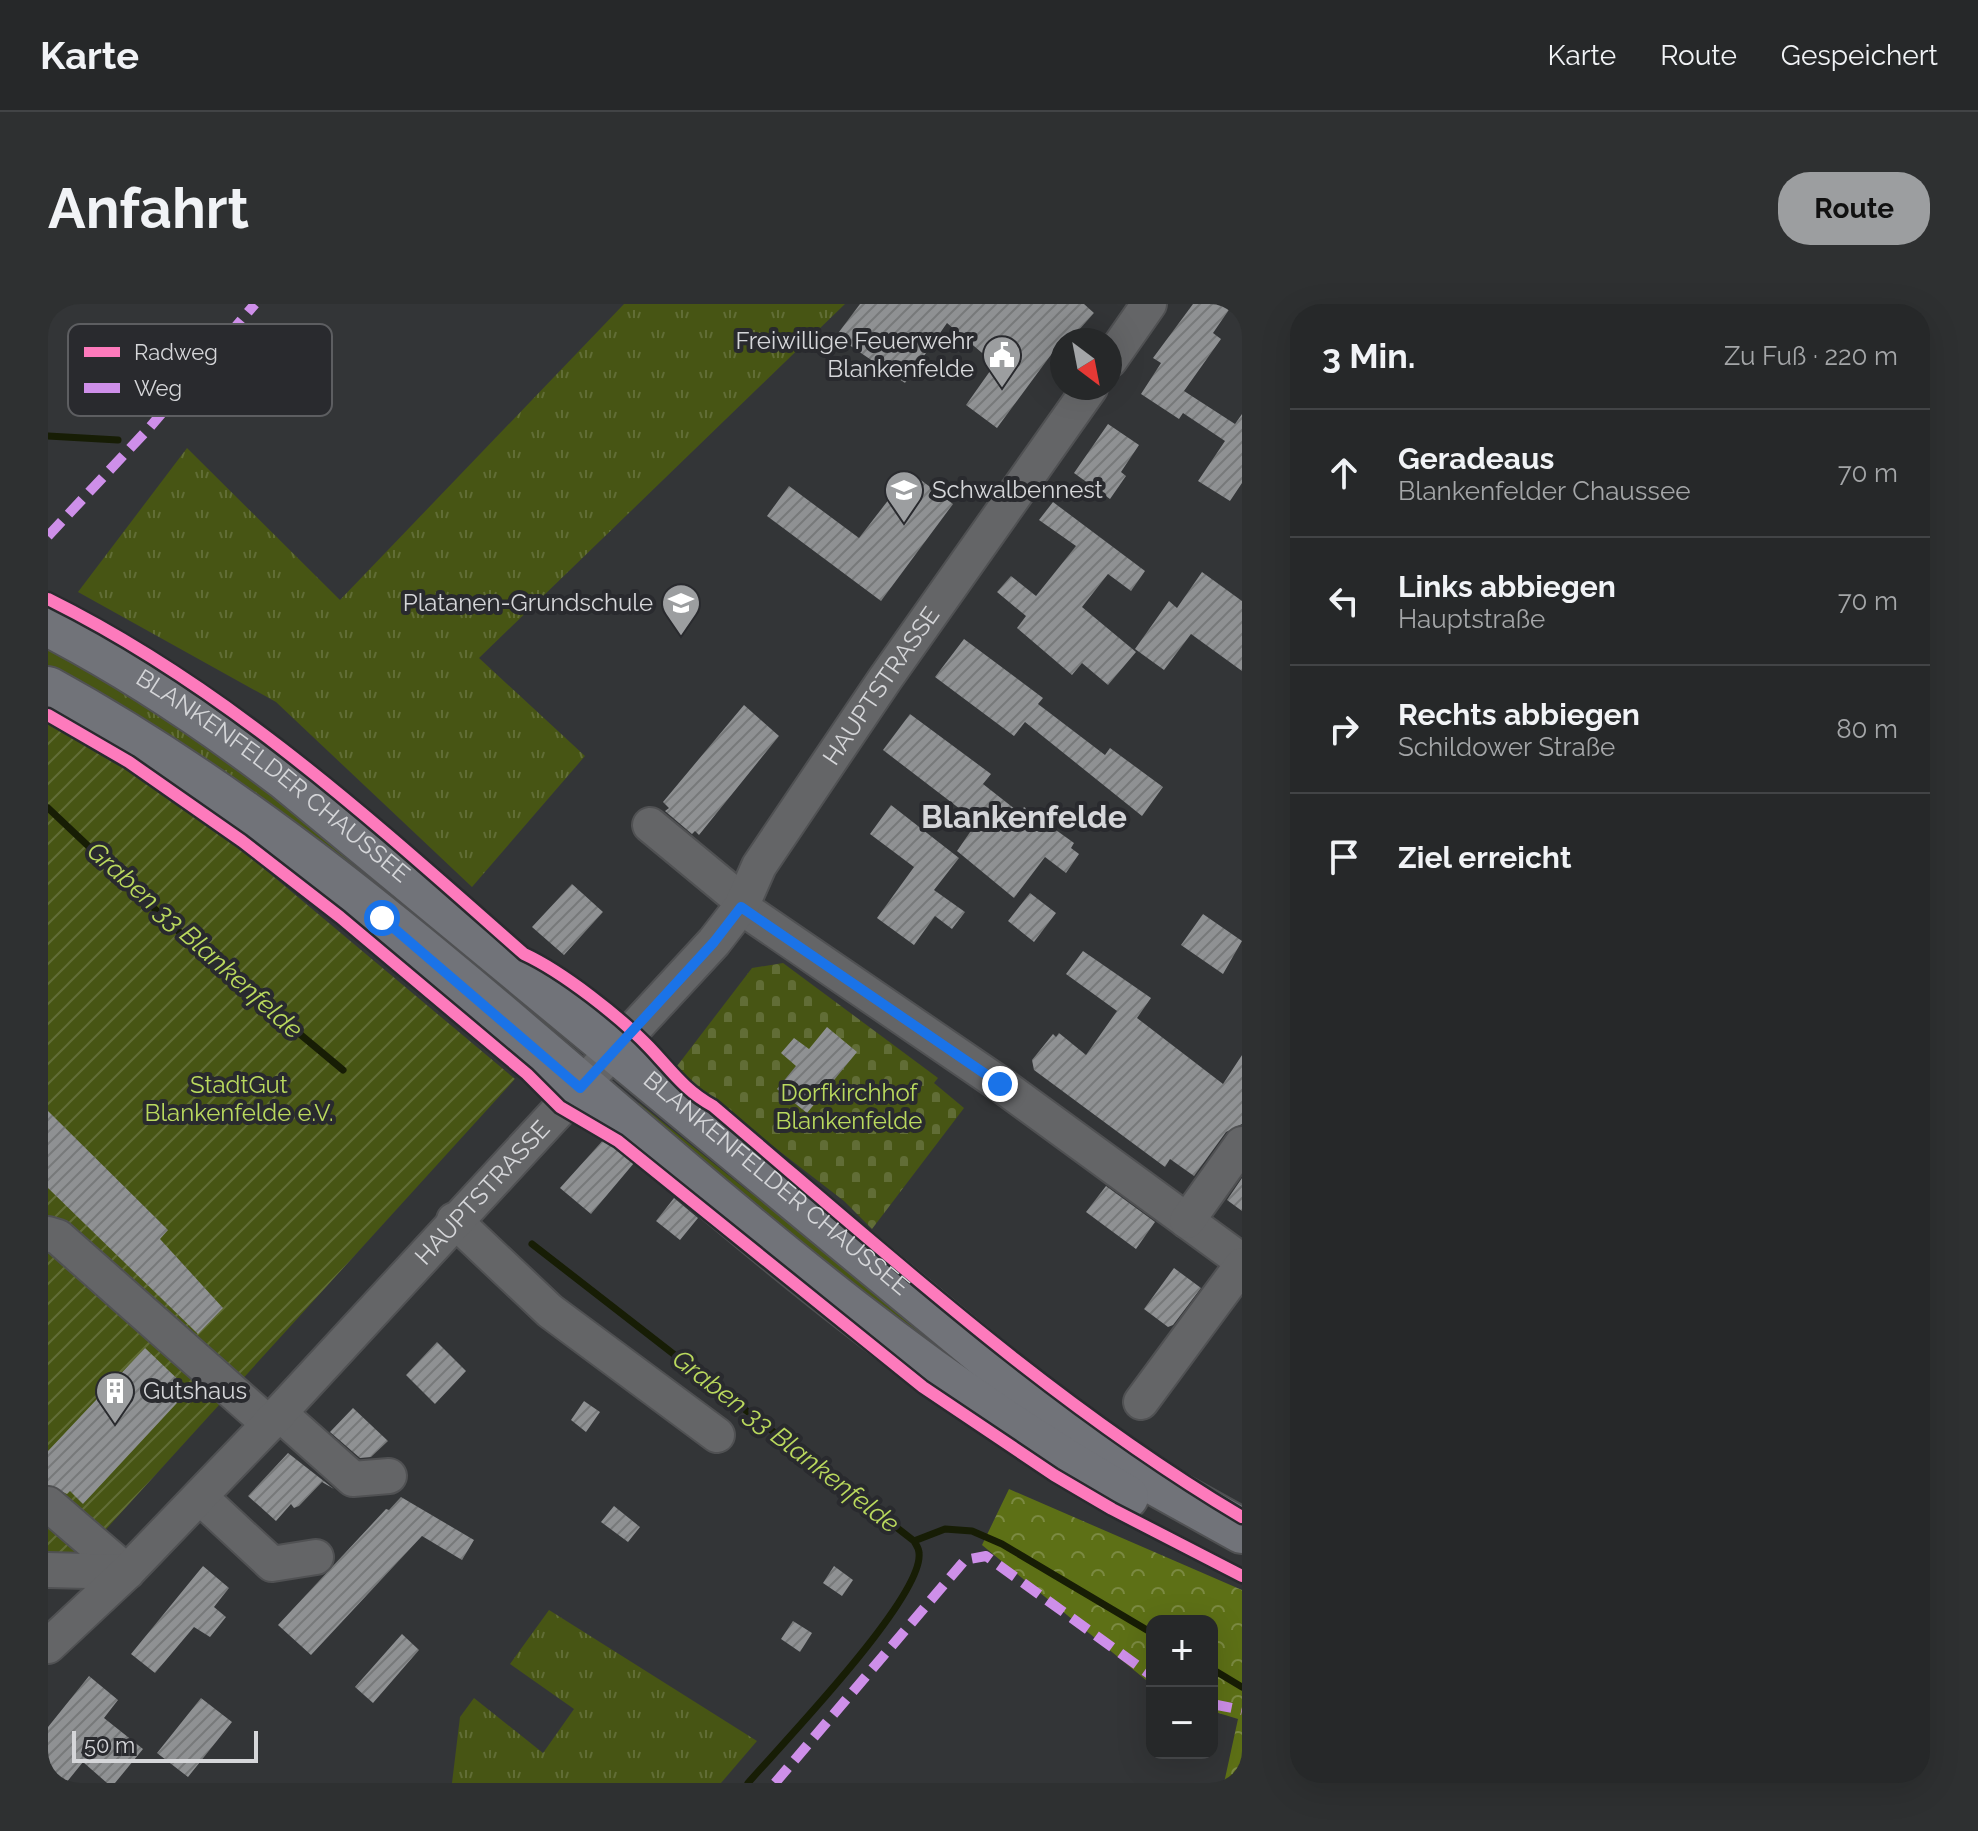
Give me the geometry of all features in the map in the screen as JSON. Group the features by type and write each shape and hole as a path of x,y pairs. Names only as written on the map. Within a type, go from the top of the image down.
{"main road":[{"name":"BLANKENFELDER CHAUSSEE","path":"48,624 132,670 251,751 1063,1420 1125,1466 1242,1531"},
{"name":"BLANKENFELDER CHAUSSEE","path":"48,689 172,764 382,918 580,1088 797,1267 946,1383 1099,1482 1242,1563"}],"street":[{"path":"1122,343 1149,304"},
{"name":"HAUPTSTRASSE","path":"49,1639 127,1572 200,1497 714,942 742,905 759,866 885,679 1082,400"},
{"path":"650,825 742,905 1000,1084 1242,1263 1141,1402"},
{"path":"1187,1221 1242,1144"},
{"path":"454,1220 550,1311 717,1435"},
{"path":"48,1234 58,1237 274,1418 353,1479 389,1476"},
{"path":"200,1497 272,1564 316,1557"},
{"path":"48,1504 127,1572"},
{"path":"48,1570 127,1572"}],"green space":[{"path":"624,304 845,304 479,658 585,756 472,887 276,702 78,592 187,448 340,600"},
{"path":"48,641 183,719 555,1024 548,1031 48,672"},
{"name":"StadtGut Blankenfelde e.V.","path":"48,724 125,769 237,846 515,1079 79,1559 48,1552"},
{"name":"Dorfkirchhof Blankenfelde","path":"783,963 938,1078 934,1083 964,1108 872,1229 844,1201 674,1070 752,968"},
{"path":"639,1103 749,1192 810,1229 1030,1424 632,1112"},
{"path":"1009,1489 1242,1590 1242,1783 1224,1783 1238,1719 1218,1713 1218,1615 1146,1615 1146,1680 982,1545"},
{"path":"549,1610 757,1741 721,1783 452,1783 460,1717 474,1698 543,1753 574,1709 510,1664"}],"building":[{"path":"860,304 1084,304 1094,313 1081,328 1050,328 1050,356 997,428 966,405 995,364 947,323 905,383 836,336"},
{"path":"1193,304 1233,304 1213,333 1221,339 1184,391 1235,424 1242,414 1242,483 1230,501 1198,481 1225,441 1183,413 1179,419 1141,394 1161,363 1153,358"},
{"path":"1108,424 1139,445 1121,472 1126,476 1110,499 1074,473"},
{"name":"Schwalbennest","path":"910,472 953,504 881,601 767,516 789,486 859,538"},
{"path":"1053,502 1145,571 1131,591 1108,574 1082,607 1136,652 1108,685 1082,663 1072,675 1017,628 1026,616 997,592 1011,576 1036,596 1076,546 1039,520"},
{"path":"1202,572 1242,601 1242,671 1191,634 1164,670 1135,649 1169,601 1177,608"},
{"path":"964,639 1043,698 1038,704 1105,755 1110,748 1163,787 1142,816 1025,722 1014,736 935,677"},
{"path":"744,705 779,736 699,835 695,831 692,834 665,811 669,808 663,802"},
{"path":"910,714 991,774 983,784 1020,813 1024,807 1074,843 1071,848 1079,854 1066,873 1045,857 1014,898 957,851 977,822 883,750"},
{"path":"891,805 959,858 934,890 965,912 952,929 935,916 914,945 877,918 914,867 870,834"},
{"path":"572,884 603,912 564,955 532,927"},
{"path":"1030,893 1056,913 1034,942 1008,921"},
{"path":"1203,914 1242,941 1223,974 1181,945"},
{"path":"1083,951 1151,998 1137,1018 1223,1084 1242,1055 1242,1124 1226,1132 1194,1176 1170,1159 1165,1167 1034,1070 1032,1060 1053,1034 1056,1037 1059,1033 1086,1055 1117,1011 1066,974"},
{"path":"827,1027 857,1052 807,1113 777,1089 796,1066 781,1053 794,1038 809,1049"},
{"path":"48,1111 168,1230 160,1239 223,1308 198,1334 48,1188"},
{"path":"605,1138 634,1163 591,1214 560,1188"},
{"path":"1242,1178 1242,1211 1227,1200"},
{"path":"1106,1186 1155,1222 1136,1249 1086,1212"},
{"path":"674,1198 698,1218 680,1240 656,1221"},
{"path":"1174,1268 1201,1288 1173,1325 1168,1327 1144,1309"},
{"path":"437,1342 466,1371 435,1404 406,1375"},
{"name":"Gutshaus","path":"145,1348 189,1390 83,1504 70,1491 67,1494 48,1485 48,1451"},
{"path":"584,1401 600,1412 586,1432 571,1420"},
{"path":"353,1408 388,1441 371,1457 360,1458 330,1432"},
{"path":"288,1453 334,1489 322,1482 299,1506 294,1508 291,1504 276,1521 248,1496"},
{"path":"401,1497 474,1540 462,1560 422,1536 311,1655 278,1625 386,1509 389,1510"},
{"path":"614,1506 640,1527 628,1542 601,1522"},
{"path":"203,1566 229,1588 214,1607 226,1617 210,1637 194,1627 155,1673 131,1654"},
{"path":"834,1566 853,1580 842,1596 823,1583"},
{"path":"793,1621 812,1633 800,1652 781,1639"},
{"path":"402,1634 419,1650 373,1703 355,1687"},
{"path":"89,1676 118,1700 104,1718 143,1749 115,1783 107,1783 83,1762 66,1783 48,1783 48,1727"},
{"path":"201,1698 232,1722 188,1777 157,1753"}],"waterway":[{"path":"48,436 118,440"},
{"name":"Graben 33 Blankenfelde","path":"48,808 193,945 343,1070"},
{"name":"Graben 33 Blankenfelde","path":"532,1244 914,1541 918,1548 914,1574 876,1635 748,1783"},
{"path":"914,1541 945,1529 972,1531 1002,1544 1146,1629"},
{"path":"1218,1673 1242,1687"}],"marked path":[{"path":"238,324 255,304"},
{"path":"48,536 159,416"},
{"path":"775,1783 965,1560 986,1556 1146,1672"},
{"path":"1218,1705 1242,1710"}],"cycle path":[{"path":"48,599 114,634 177,674 298,761 524,954 573,983 607,1009 637,1035 686,1087 713,1106 969,1323 1102,1425 1242,1517"},
{"path":"48,715 129,762 242,841 340,917 527,1074 560,1107 618,1141 923,1387 1054,1475 1112,1509 1242,1576"}],"place":[{"name":"Freiwillige Feuerwehr Blankenfelde","path":"1002,389"},
{"name":"Schwalbennest","path":"904,524"},
{"name":"Platanen-Grundschule","path":"681,637"},
{"name":"Gutshaus","path":"115,1425"}],"district":[{"name":"Blankenfelde","path":"1024,817"}],"route":[{"path":"382,918 580,1088 714,942 741,907 1000,1084"}]}
